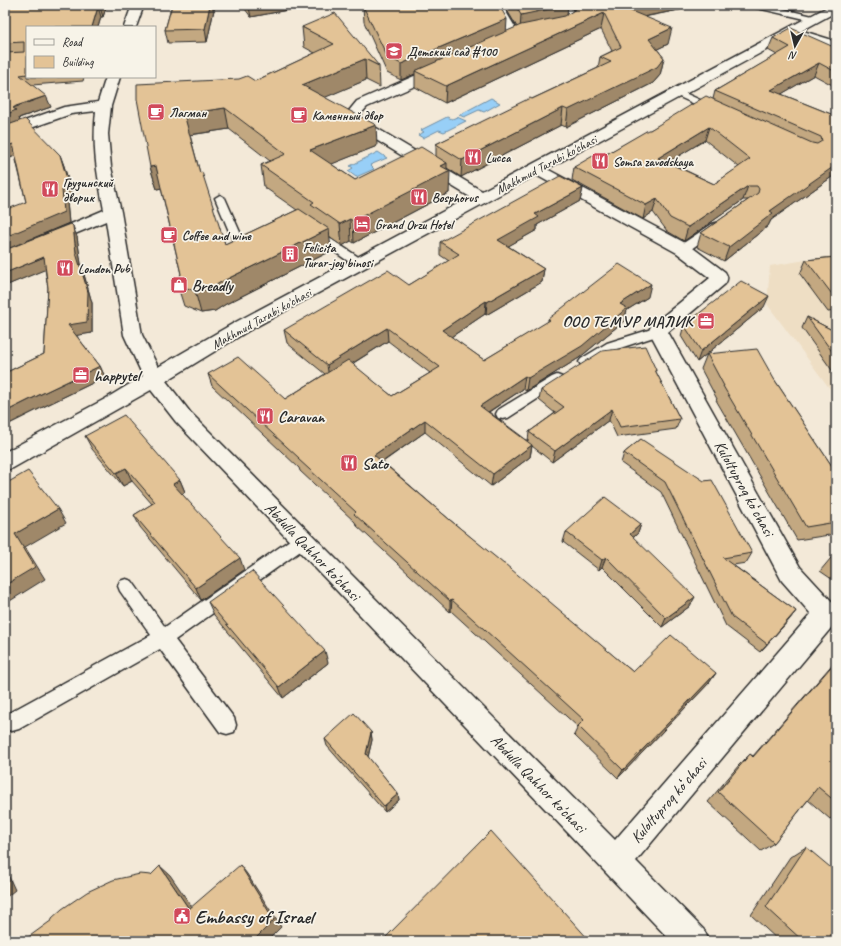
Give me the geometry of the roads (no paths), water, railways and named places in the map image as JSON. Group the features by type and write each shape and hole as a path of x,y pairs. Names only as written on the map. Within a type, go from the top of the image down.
{"street":[{"path":"130,26 138,5"},
{"path":"496,5 515,37"},
{"name":"Makhmud Tarabi ko'chasi","path":"5,462 112,404 241,327 836,7"},
{"path":"500,43 515,37 529,34"},
{"path":"457,63 362,104 350,118 482,198"},
{"name":"Abdulla Qahhor ko'chasi","path":"113,78 104,106 102,134 103,167 113,212 133,335 154,379 183,417 693,941"},
{"path":"5,133 69,110 104,106"},
{"path":"536,169 683,249 716,272 720,280 658,330"},
{"path":"5,258 113,212"},
{"name":"Kuloltuproq koʻchasi","path":"616,862 832,614 792,574 658,330"}],"lane":[{"path":"564,5 575,18"},
{"path":"756,5 814,19"},
{"path":"793,31 826,41 836,49"},
{"path":"678,93 727,115"},
{"path":"220,198 238,241 244,243 253,241 266,233"},
{"path":"683,249 722,222"},
{"path":"306,227 359,264"},
{"path":"503,414 612,346 658,330"},
{"path":"12,722 163,638 303,540"},
{"path":"126,586 227,725"}],"water":[{"path":"491,98 500,103 484,112 479,110 464,117 459,115"},
{"path":"447,117 452,119 457,117 466,121 444,132 439,130 423,138 418,135 424,132 421,130"},
{"path":"378,152 387,158 370,165 374,169 356,177 348,171 353,168 350,166"}],"place":[{"name":"Детский сад #100","path":"394,51"},
{"name":"Лагман","path":"156,112"},
{"name":"Каменный двор","path":"299,115"},
{"name":"Lucca","path":"473,157"},
{"name":"Somsa zavodskaya","path":"600,161"},
{"name":"Грузинский дворик","path":"50,189"},
{"name":"Bosphorus","path":"419,197"},
{"name":"Grand Orzu Hotel","path":"362,224"},
{"name":"Coffee and wine","path":"169,235"},
{"name":"Felicita Turar-joy binosi","path":"290,254"},
{"name":"London Pub","path":"65,268"},
{"name":"Breadly","path":"179,285"},
{"name":"ООО ТЕМУР МАЛИК","path":"706,321"},
{"name":"happytel","path":"81,375"},
{"name":"Caravan","path":"265,416"},
{"name":"Sato","path":"349,463"},
{"name":"Embassy of Israel","path":"182,916"}]}
